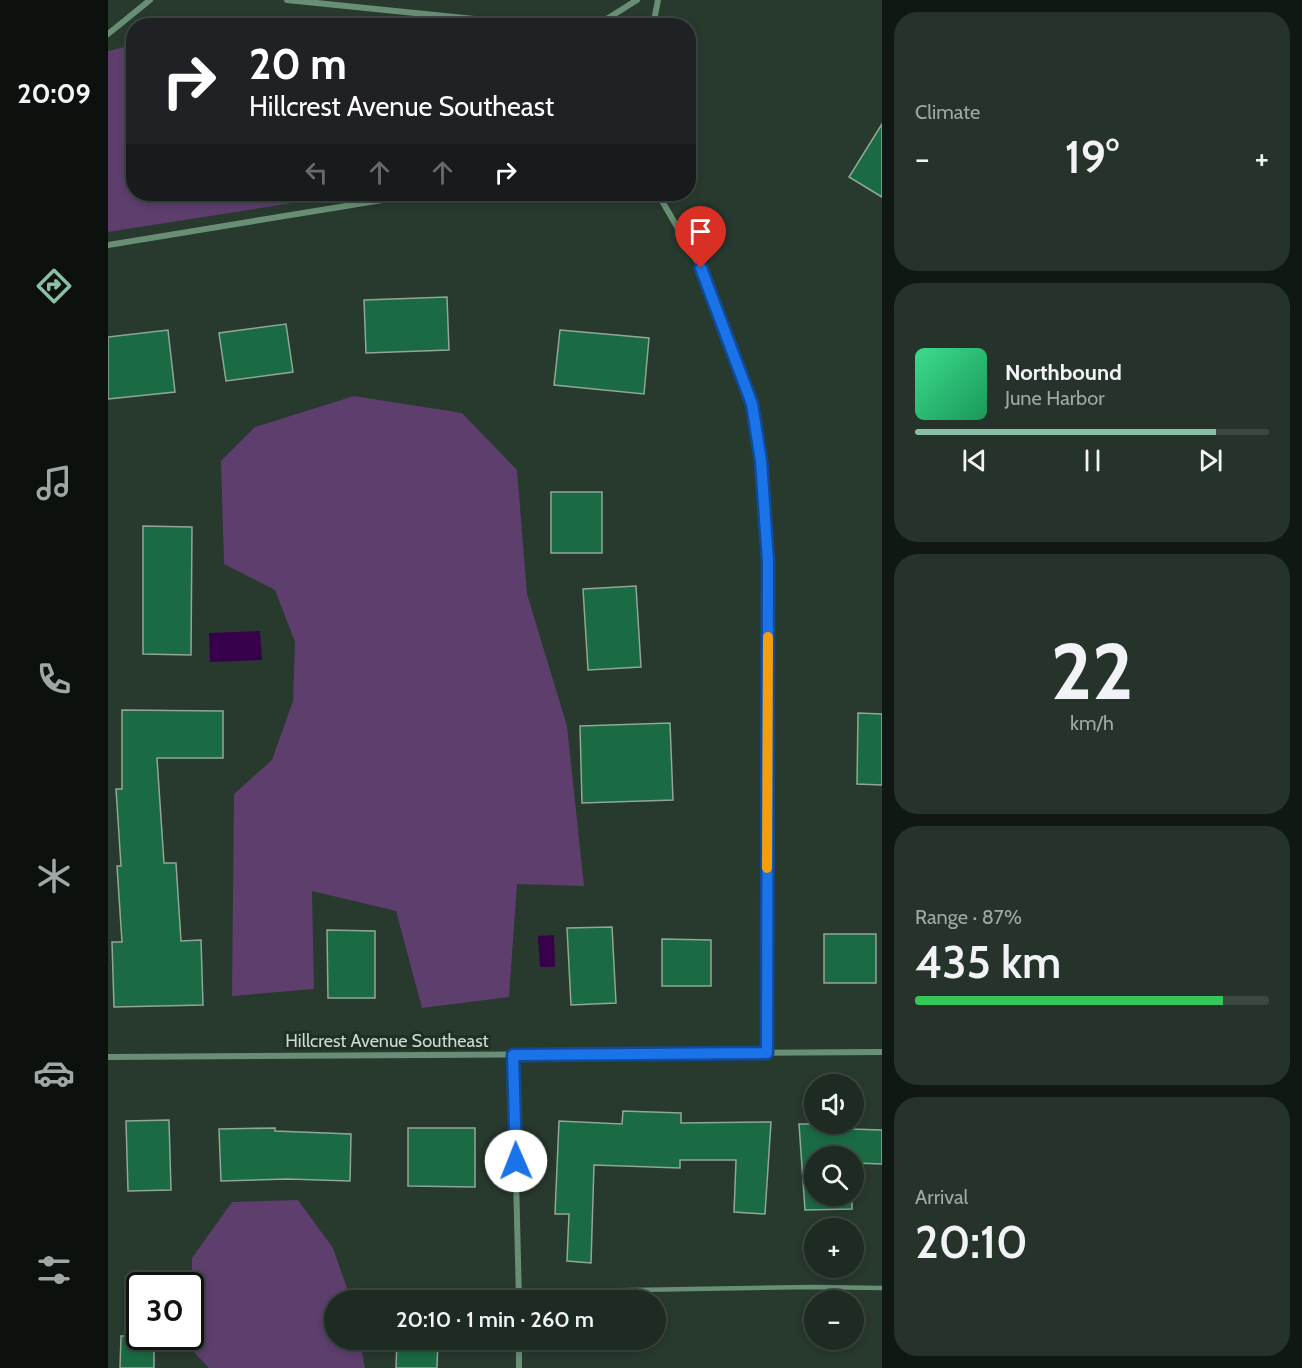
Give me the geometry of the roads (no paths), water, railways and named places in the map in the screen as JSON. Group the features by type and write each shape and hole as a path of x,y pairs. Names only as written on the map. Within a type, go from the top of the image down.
{"street":[{"path":"128,18 150,0"},
{"path":"287,0 464,18"},
{"path":"608,18 637,0"},
{"path":"654,18 658,0"},
{"path":"108,34 126,19"},
{"path":"108,246 377,201"},
{"path":"662,201 701,268 752,404 761,461 768,561 767,1053"},
{"name":"Hillcrest Avenue Southeast","path":"108,1057 882,1052"},
{"path":"513,1055 519,1290"},
{"path":"519,1350 519,1368"}],"lane":[{"path":"632,1290 882,1287"}]}
